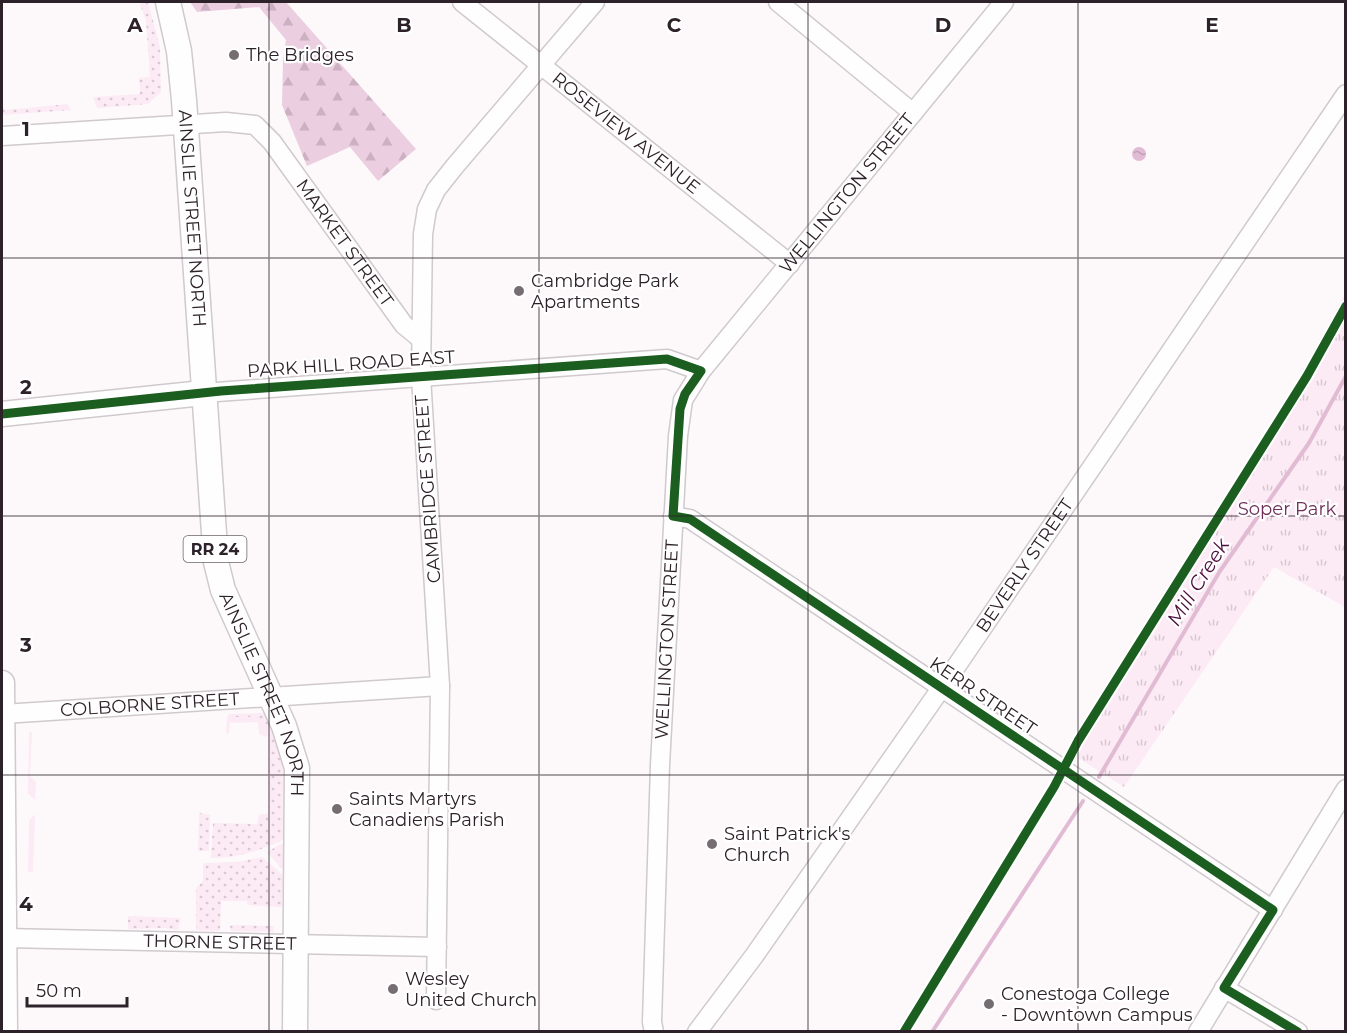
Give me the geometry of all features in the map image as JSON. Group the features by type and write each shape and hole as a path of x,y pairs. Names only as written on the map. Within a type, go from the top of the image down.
{"main road":[{"name":"AINSLIE STREET NORTH","path":"168,2 179,51 186,126 216,562 227,599 272,698 297,768 295,1032"},
{"name":"PARK HILL ROAD EAST","path":"2,414 204,393"},
{"path":"2,683 5,1032"}],"street":[{"name":"ROSEVIEW AVENUE","path":"462,2 790,264"},
{"name":"CAMBRIDGE STREET","path":"436,1000 440,686 421,376 423,234 427,209 436,190 595,2"},
{"path":"778,2 913,113"},
{"name":"WELLINGTON STREET","path":"654,1032 652,1022 660,765 680,409 685,394 701,371 1004,2"},
{"name":"BEVERLY STREET","path":"697,1032 754,957 941,688 1346,94"},
{"name":"MARKET STREET","path":"2,136 226,122 255,125 273,142 404,325 422,339"},
{"name":"PARK HILL ROAD EAST","path":"204,393 667,359 701,371"},
{"name":"KERR STREET","path":"673,516 690,519 1273,910"},
{"name":"COLBORNE STREET","path":"3,714 440,686"},
{"path":"1198,1032 1346,789"},
{"name":"THORNE STREET","path":"4,938 436,947"},
{"path":"1224,988 1298,1032"}],"green space":[{"path":"139,2 148,2 160,47 161,92 148,104 97,108 93,97 140,94 139,78 150,77 146,20"},
{"path":"190,2 286,2 416,149 378,181 350,147 307,166 282,105 286,40 259,7 197,12"},
{"path":"67,104 71,110 2,115 2,105 6,110"},
{"name":"Soper Park","path":"1345,294 1345,607 1274,567 1124,787 1069,752 1120,662 1276,418"},
{"path":"262,713 271,721 281,752 284,792 283,840 248,853 211,858 213,823 257,824 259,815 268,813 268,734 255,717 227,717 229,714"},
{"path":"227,717 255,717 268,732 267,737 259,734 258,722 230,723 229,733 226,733"},
{"path":"29,732 32,732 30,776 36,782 35,800 28,793"},
{"path":"199,813 210,815 209,851 198,851"},
{"path":"35,814 33,872 28,872 29,821"},
{"path":"283,843 283,870 267,852"},
{"path":"262,857 283,875 282,907 247,905 247,901 221,901 220,931 196,930 196,888 203,881 203,863 238,862"},
{"path":"128,916 181,918 178,930 128,929"},
{"path":"230,925 274,926 273,932 231,931"}],"water":[{"path":"1136,147 1142,147 1146,154 1142,161 1136,161 1132,157 1132,151"}],"waterway":[{"name":"Mill Creek","path":"1099,777 1220,571 1309,443 1346,376"},
{"name":"Mill Creek","path":"932,1032 1083,801"}],"cycle path":[{"path":"904,1032 1054,787 1078,741 1307,376 1346,306"},
{"path":"2,414 221,391 667,359 701,371 685,394 680,409 673,516 690,519 1273,910 1224,988 1298,1032"}],"place":[{"name":"The Bridges","path":"234,55"},
{"name":"Cambridge Park Apartments","path":"519,291"},
{"name":"Saints Martyrs Canadiens Parish","path":"337,809"},
{"name":"Saint Patrick's Church","path":"712,844"},
{"name":"Wesley United Church","path":"393,989"},
{"name":"Conestoga College - Downtown Campus","path":"989,1004"}]}
